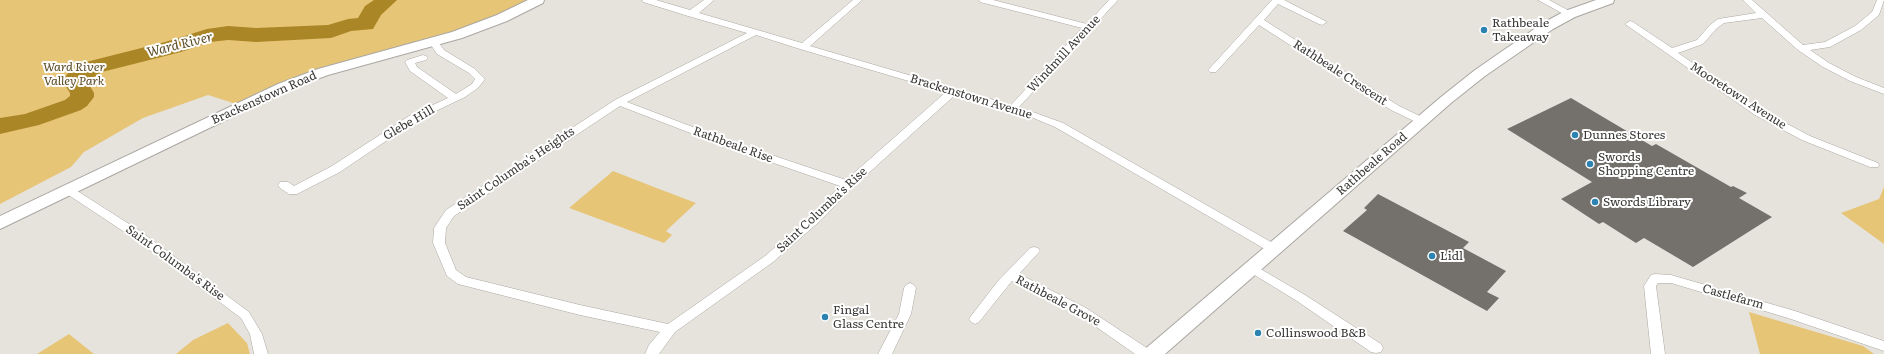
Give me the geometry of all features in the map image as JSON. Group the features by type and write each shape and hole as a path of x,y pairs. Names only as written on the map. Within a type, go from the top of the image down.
{"main road":[{"name":"Brackenstown Road","path":"0,223 68,189 299,81 341,67 434,42 502,18 538,0"},
{"name":"Rathbeale Road","path":"1152,354 1446,100 1490,66 1548,26 1570,14 1608,0"}],"street":[{"name":"Brackenstown Avenue","path":"646,0 1013,108 1059,126 1146,174 1274,249"},
{"path":"691,14 710,0"},
{"path":"803,47 858,0"},
{"path":"984,0 1088,27"},
{"name":"Windmill Avenue","path":"1013,108 1114,0"},
{"path":"1213,70 1277,0 1322,22"},
{"path":"1542,0 1570,14"},
{"path":"1747,0 1801,48 1826,65 1853,79 1884,91"},
{"path":"1801,48 1827,45 1858,28 1876,13 1881,0"},
{"path":"1670,52 1700,42 1713,27 1721,21 1764,15"},
{"name":"Rathbeale Crescent","path":"1259,21 1394,108 1422,121"},
{"name":"Mooretown Avenue","path":"1630,24 1759,113 1806,138 1874,165"},
{"name":"Saint Columba's Heights","path":"670,329 580,310 462,281 451,273 439,243 440,228 450,213 512,170 618,102 755,32"},
{"name":"Glebe Hill","path":"284,185 292,191 336,170 387,134 413,118 455,98 475,86 480,79 472,71 440,52 434,42"},
{"path":"423,58 410,62 413,69 455,98"},
{"name":"Saint Columba's Rise","path":"652,354 654,349 670,329 769,259 816,218 848,185 953,91"},
{"name":"Rathbeale Rise","path":"618,102 724,142 848,185"},
{"name":"Saint Columba's Rise","path":"68,189 136,234 245,315 256,334 261,354"},
{"name":"Rathbeale Grove","path":"975,319 1010,275 1034,251"},
{"path":"1252,268 1301,298 1376,348"},
{"name":"Rathbeale Grove","path":"1010,275 1082,311 1144,354"},
{"name":"Castlefarm","path":"1658,354 1650,286 1655,278 1671,279 1791,314 1884,346"},
{"path":"885,354 905,314 910,288"}],"green space":[{"name":"Ward River Valley Park","path":"0,0 528,0 503,13 462,29 321,69 285,81 236,104 208,95 143,118 84,152 71,167 0,204"},
{"path":"613,171 696,203 666,231 672,235 664,243 569,208"},
{"path":"1884,187 1884,244 1841,213 1879,199"},
{"path":"1749,312 1863,346 1874,354 1760,354"},
{"path":"228,323 247,343 250,354 176,354 193,340"},
{"path":"69,334 94,354 37,354"}],"building":[{"path":"1571,98 1652,146 1656,144 1731,187 1733,186 1747,193 1739,198 1772,217 1693,267 1644,238 1636,243 1603,222 1599,224 1561,199 1592,182 1507,129"},
{"name":"Lidl","path":"1378,194 1469,242 1463,248 1506,271 1487,292 1499,298 1487,311 1343,231 1367,210 1364,208"}],"waterway":[{"name":"Ward River","path":"0,126 30,120 73,105 82,97 82,93 75,82 77,77 94,67 173,47 207,36 228,33 256,35 331,31 348,25 365,24 373,11 387,0"}],"place":[{"name":"Rathbeale Takeaway","path":"1484,30"},
{"name":"Dunnes Stores","path":"1575,135"},
{"name":"Swords Shopping Centre","path":"1590,164"},
{"name":"Swords Library","path":"1595,202"},
{"name":"Lidl","path":"1432,256"},
{"name":"Fingal Glass Centre","path":"825,317"},
{"name":"Collinswood B&B","path":"1258,333"}]}
